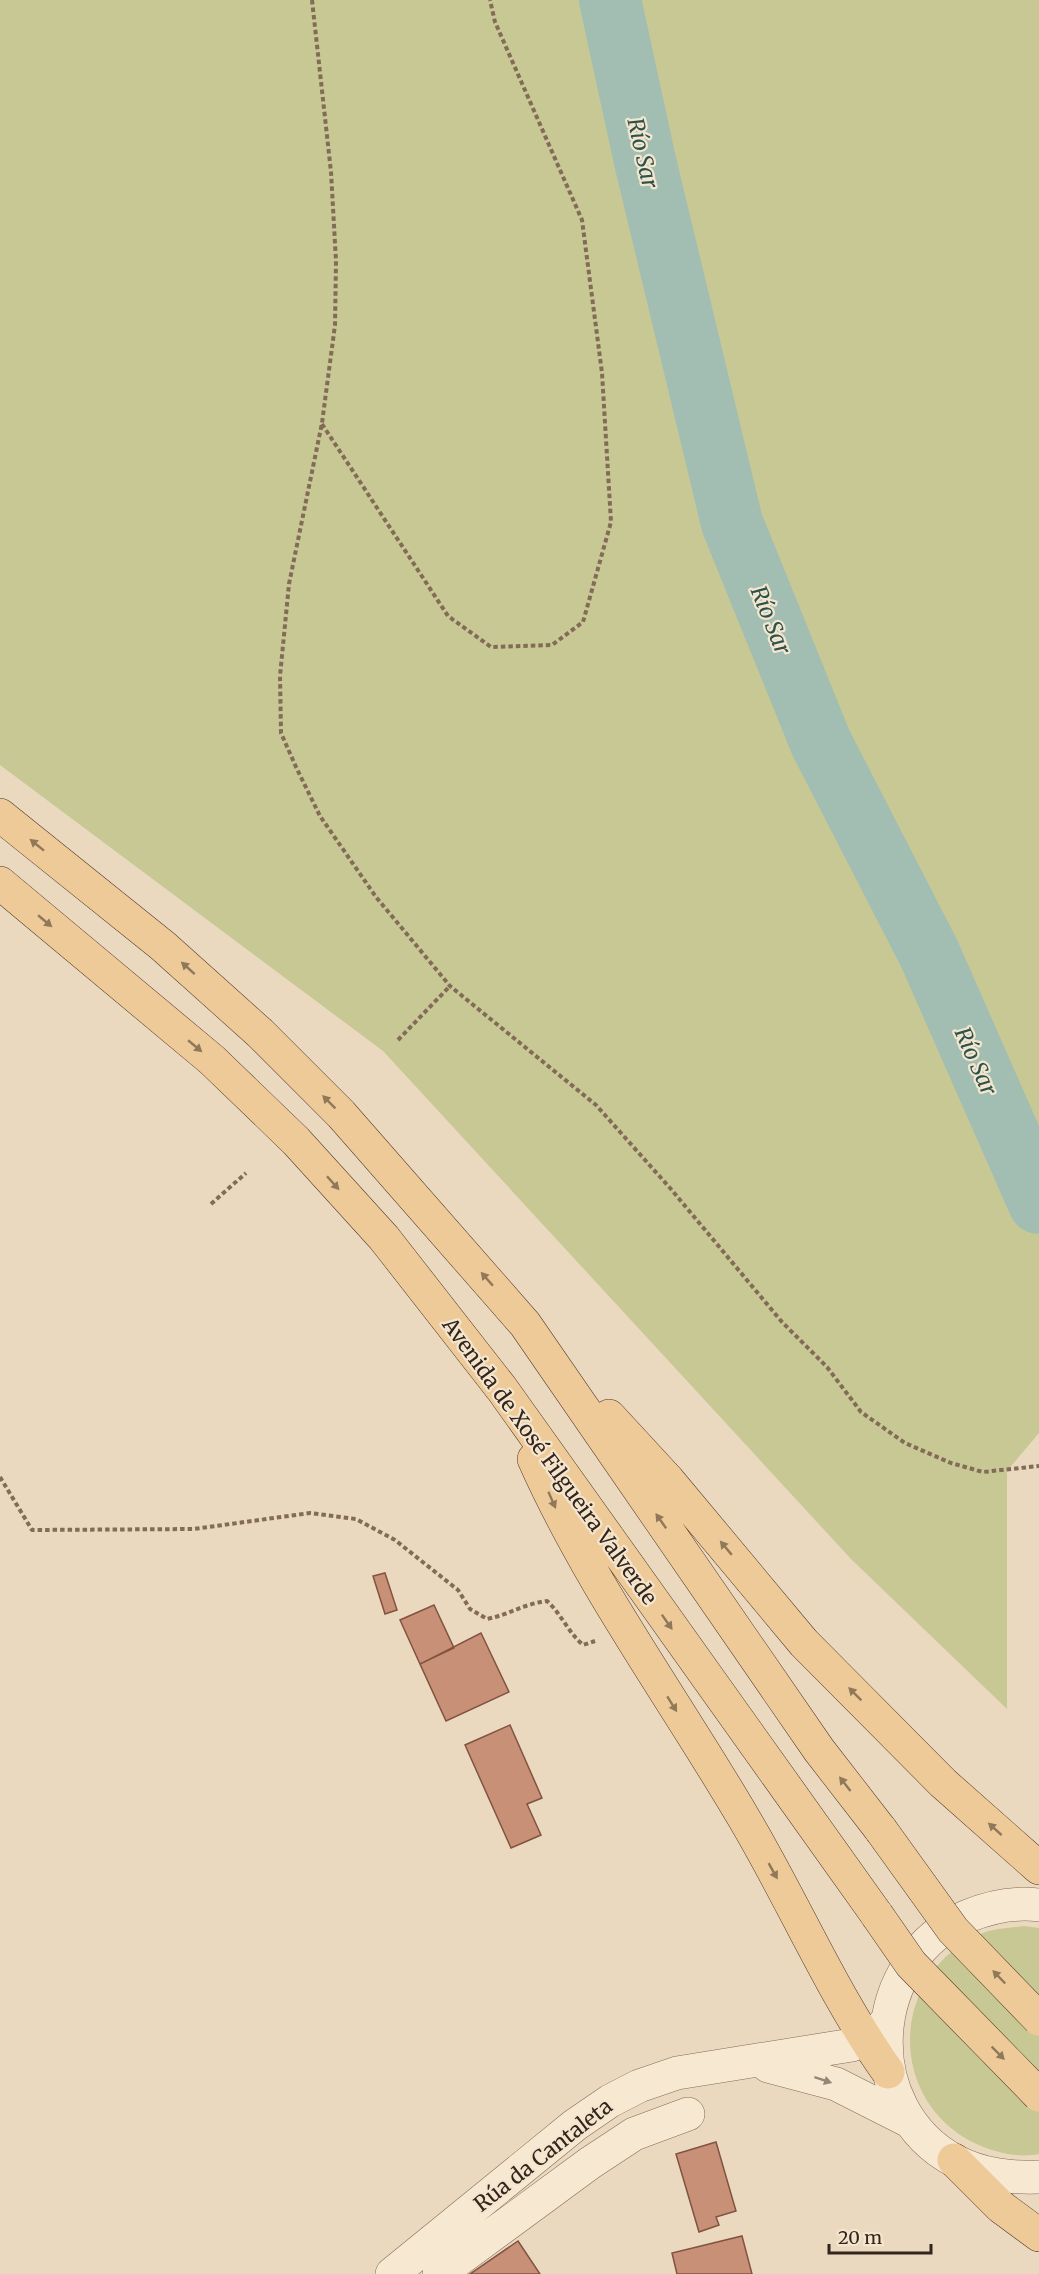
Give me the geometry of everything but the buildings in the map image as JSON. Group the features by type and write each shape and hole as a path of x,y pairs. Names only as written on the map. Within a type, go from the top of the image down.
{"main road":[{"path":"0,815 163,946 260,1033 341,1114 525,1324 668,1480 804,1642 943,1783 1039,1868"},
{"name":"Avenida de Xosé Filgueira Valverde","path":"0,883 212,1060 296,1142 384,1238 502,1389 911,1964 1039,2095"},
{"path":"525,1324 819,1750 953,1929 1039,2019"},
{"path":"502,1389 561,1518 621,1624 876,2032 888,2072"},
{"path":"954,2160 1001,2207 1039,2235"}],"street":[{"path":"876,2032 902,1974 917,1952 936,1934 958,1920 982,1910 1008,1905 1037,1905"},
{"name":"Rúa da Cantaleta","path":"392,2274 575,2125 610,2101 639,2086 676,2073 835,2049 876,2032"},
{"name":"Rúa da Cantaleta","path":"746,2062 779,2067 836,2084 910,2121"},
{"path":"888,2072 897,2098 910,2121 930,2143 954,2160 982,2172 1012,2178 1039,2177"},
{"name":"Rúa da Cantaleta","path":"439,2274 607,2151 634,2134 688,2114"}],"path":[{"path":"312,0 331,172 336,261 335,325 322,423 289,584 280,676 281,733 320,816 376,897 450,986 596,1105 670,1188 782,1322 827,1367 861,1412 905,1443 951,1463 983,1472 1039,1466"},
{"path":"322,423 448,616 491,647 552,645 583,622 611,522 602,373 582,220 495,22 490,0"},
{"path":"398,1040 450,986"},
{"path":"211,1204 246,1173"},
{"path":"0,1477 32,1530 194,1529 310,1513 356,1519 395,1540 458,1590 470,1609 487,1619 507,1615 527,1603 547,1601 561,1615 570,1635 583,1645 602,1638"}],"green space":[{"path":"0,0 1039,0 1039,1433 1007,1471 1007,1709 851,1559 383,1051 0,765"},
{"path":"1024,1926 1039,1928 1039,2154 1017,2155 981,2146 950,2127 927,2101 914,2071 910,2039 915,2007 929,1977 951,1952 983,1933"}],"waterway":[{"name":"Río Sar","path":"610,0 645,161 732,523 821,743 929,953 1039,1203"}]}
